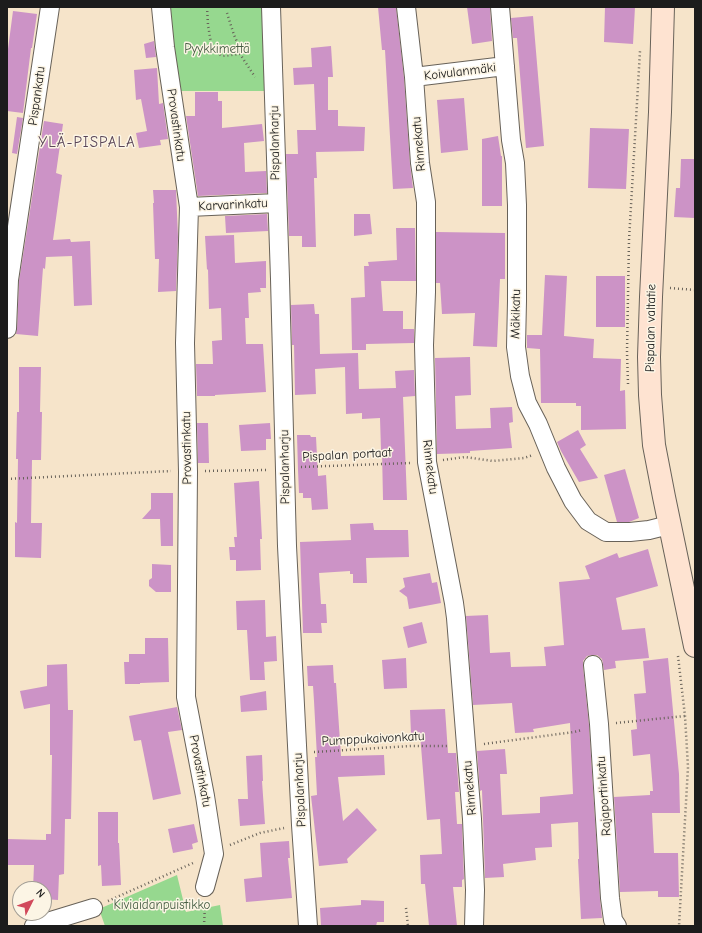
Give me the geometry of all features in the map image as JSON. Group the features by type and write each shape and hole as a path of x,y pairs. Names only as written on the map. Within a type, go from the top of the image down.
{"main road":[{"name":"Pispalan valtatie","path":"664,7 651,297 649,357 650,395 654,445 669,525 695,646"}],"street":[{"name":"Pispankatu","path":"7,329 8,280 50,7"},
{"name":"Provastinkatu","path":"161,7 165,47 188,207 185,343 188,472 186,697 205,796 214,854 205,887"},
{"name":"Pispalanharju","path":"270,7 280,279 287,546 301,824 308,926"},
{"name":"Rinnekatu","path":"406,7 414,77 420,163 426,202 426,292 424,345 427,462 456,618 472,819 475,890 474,926"},
{"name":"Mäkikatu","path":"500,7 511,140 515,163 517,204 516,347 520,376 527,403 538,424 559,474 573,501 588,521 606,532 650,530 669,525"},
{"name":"Koivulanmäki","path":"414,77 505,66"},
{"name":"Karvarinkatu","path":"188,207 277,203"},
{"name":"Rajaportinkatu","path":"593,665 599,724 610,898 613,920 617,926"},
{"path":"34,926 93,908"}],"path":[{"path":"207,7 212,49 222,56 240,54"},
{"path":"227,13 240,54 257,81"},
{"path":"668,288 695,290"},
{"path":"465,457 493,461 524,458"},
{"name":"Pispalan portaat","path":"202,471 259,470 412,462"},
{"path":"7,479 178,471"},
{"path":"611,723 685,716"},
{"path":"481,744 574,732"},
{"name":"Pumppukaivonkatu","path":"298,753 411,746 450,746"},
{"path":"225,847 260,834 301,824"},
{"path":"93,908 193,863"},
{"path":"204,926 205,887"},
{"path":"406,908 408,926"}],"green space":[{"name":"Pyykkimettä","path":"168,7 263,7 266,91 177,91"},
{"name":"Kiviaidanpuistikko","path":"177,875 186,912 220,905 223,926 105,926 99,909"}],"building":[{"path":"378,7 396,7 404,78 413,188 393,189 385,50 382,50"},
{"path":"467,7 490,7 492,41 472,44"},
{"path":"605,7 635,7 633,44 604,42"},
{"path":"13,11 37,14 23,113 7,111 7,49"},
{"path":"533,16 544,146 526,148 517,38 513,38 511,18"},
{"path":"154,41 156,57 146,58 144,44"},
{"path":"331,46 333,77 328,77 328,110 338,110 338,126 365,127 364,151 316,152 317,178 314,178 316,247 302,247 302,236 289,236 286,154 298,154 297,130 316,130 314,84 294,85 293,68 312,67 311,48"},
{"path":"157,68 159,104 163,103 168,139 160,140 161,145 139,148 136,133 147,131 141,99 136,100 134,70"},
{"path":"195,92 218,92 218,101 222,101 222,128 262,124 264,141 244,143 245,172 266,171 267,193 198,196 186,116 195,116"},
{"path":"464,98 468,150 441,153 437,100"},
{"path":"17,117 23,118 17,154 12,153"},
{"path":"44,121 63,124 56,173 62,175 53,240 70,239 71,242 90,241 92,305 74,306 72,256 46,257 45,269 43,268 38,336 16,334 19,281"},
{"path":"590,128 629,129 626,189 588,188"},
{"path":"498,136 502,156 502,206 482,206 482,139"},
{"path":"681,159 695,159 695,218 674,217 676,188 680,188"},
{"path":"153,190 176,190 178,237 176,291 158,292 159,259 155,259"},
{"path":"267,214 268,231 226,233 225,216"},
{"path":"354,214 370,214 372,234 354,236"},
{"path":"396,228 415,228 416,281 381,281 383,311 403,311 403,329 414,329 414,343 366,344 366,350 352,350 351,298 365,297 364,266 369,266 368,262 397,260"},
{"path":"436,232 505,233 505,279 500,279 497,347 473,346 475,313 442,314 440,283 436,283"},
{"path":"234,235 235,263 266,261 266,288 260,288 261,292 248,293 249,318 245,318 246,344 263,344 266,392 197,396 196,364 213,364 212,341 222,340 221,308 209,309 205,236"},
{"path":"545,275 567,276 564,336 594,339 593,358 621,359 620,391 625,390 626,429 581,430 581,406 576,406 576,403 541,403 540,349 527,348 527,335 542,335"},
{"path":"596,276 625,276 625,327 596,327"},
{"path":"314,304 315,314 319,314 320,354 358,353 359,389 396,388 395,371 414,370 415,396 403,397 407,500 383,500 380,418 362,419 362,413 346,414 345,367 315,369 316,394 295,395 294,345 292,345 291,305"},
{"path":"470,357 471,395 455,396 456,429 491,428 490,408 512,407 513,422 509,423 512,448 470,451 470,453 437,454 435,358"},
{"path":"19,367 41,367 41,460 32,460 31,523 42,523 41,558 15,557 15,522 17,523 18,459 16,459 17,412 19,412"},
{"path":"197,423 208,423 209,463 198,463"},
{"path":"270,423 271,439 266,439 266,450 241,451 239,425"},
{"path":"578,430 586,445 580,449 598,478 579,482 557,442"},
{"path":"297,435 310,435 311,437 316,437 318,476 326,475 328,509 312,510 311,498 303,498 303,493 299,493"},
{"path":"625,469 639,518 629,522 617,522 604,475"},
{"path":"259,481 262,539 260,539 261,570 236,571 236,560 230,560 229,547 235,547 234,537 237,537 234,483"},
{"path":"151,493 173,493 173,546 161,546 160,519 142,519 151,509"},
{"path":"373,523 374,530 408,530 409,557 366,558 367,583 353,583 353,574 350,574 350,571 319,573 321,604 326,604 327,623 321,623 322,633 303,633 300,542 351,540 350,524"},
{"path":"648,549 658,586 616,598 622,630 645,628 649,658 615,661 616,668 604,670 602,659 597,655 587,656 583,661 589,725 602,918 581,919 578,822 551,824 552,847 535,848 536,860 503,864 504,877 485,878 482,790 480,791 477,751 505,749 507,774 500,774 502,815 540,813 540,797 573,794 570,723 533,729 534,732 515,733 512,703 473,705 466,616 488,615 490,653 510,652 511,667 546,666 544,647 564,645 559,582 590,579 585,566 617,553 619,558"},
{"path":"152,564 171,565 171,592 156,592 149,586 149,580 152,578"},
{"path":"430,573 432,583 437,582 441,603 409,609 407,597 399,591 405,587 403,578"},
{"path":"265,600 266,637 276,636 277,661 264,662 265,680 250,680 247,630 237,630 236,601"},
{"path":"422,622 427,643 408,648 403,627"},
{"path":"145,638 168,638 169,682 125,684 124,662 129,662 129,654 145,654"},
{"path":"406,658 407,688 384,689 382,660"},
{"path":"668,658 679,774 680,813 652,813 654,853 678,853 679,897 658,897 658,891 620,892 614,797 650,795 650,791 653,791 650,754 633,756 631,730 637,729 634,694 646,693 643,661"},
{"path":"67,664 68,710 73,710 71,819 65,819 64,874 59,875 58,900 52,900 52,881 33,881 34,865 7,865 7,839 46,840 46,834 51,834 52,755 50,755 50,704 24,709 20,691 47,686 47,665"},
{"path":"333,665 334,683 336,683 341,756 384,755 385,775 338,777 343,821 357,808 377,830 347,859 348,863 319,866 311,796 317,795 315,757 317,757 314,701 313,686 308,686 307,666"},
{"path":"266,691 267,710 241,712 240,696"},
{"path":"177,707 182,730 168,732 181,794 153,800 141,740 134,741 129,716"},
{"path":"445,709 448,753 456,753 459,792 455,792 457,824 462,824 464,879 462,880 462,887 453,887 457,926 429,926 425,884 421,884 420,855 442,854 440,819 427,820 420,734 411,734 410,710"},
{"path":"262,755 265,824 240,826 238,799 248,799 246,756"},
{"path":"98,812 118,812 118,843 121,885 102,886 101,865 98,866"},
{"path":"194,824 198,842 192,844 193,849 173,853 168,829"},
{"path":"289,841 290,858 288,858 292,898 246,902 244,879 262,877 260,843"},
{"path":"361,900 384,901 384,922 377,922 376,926 321,926 320,908 361,905"}],"district":[{"name":"YLÄ-PISPALA","path":"87,143"}]}
